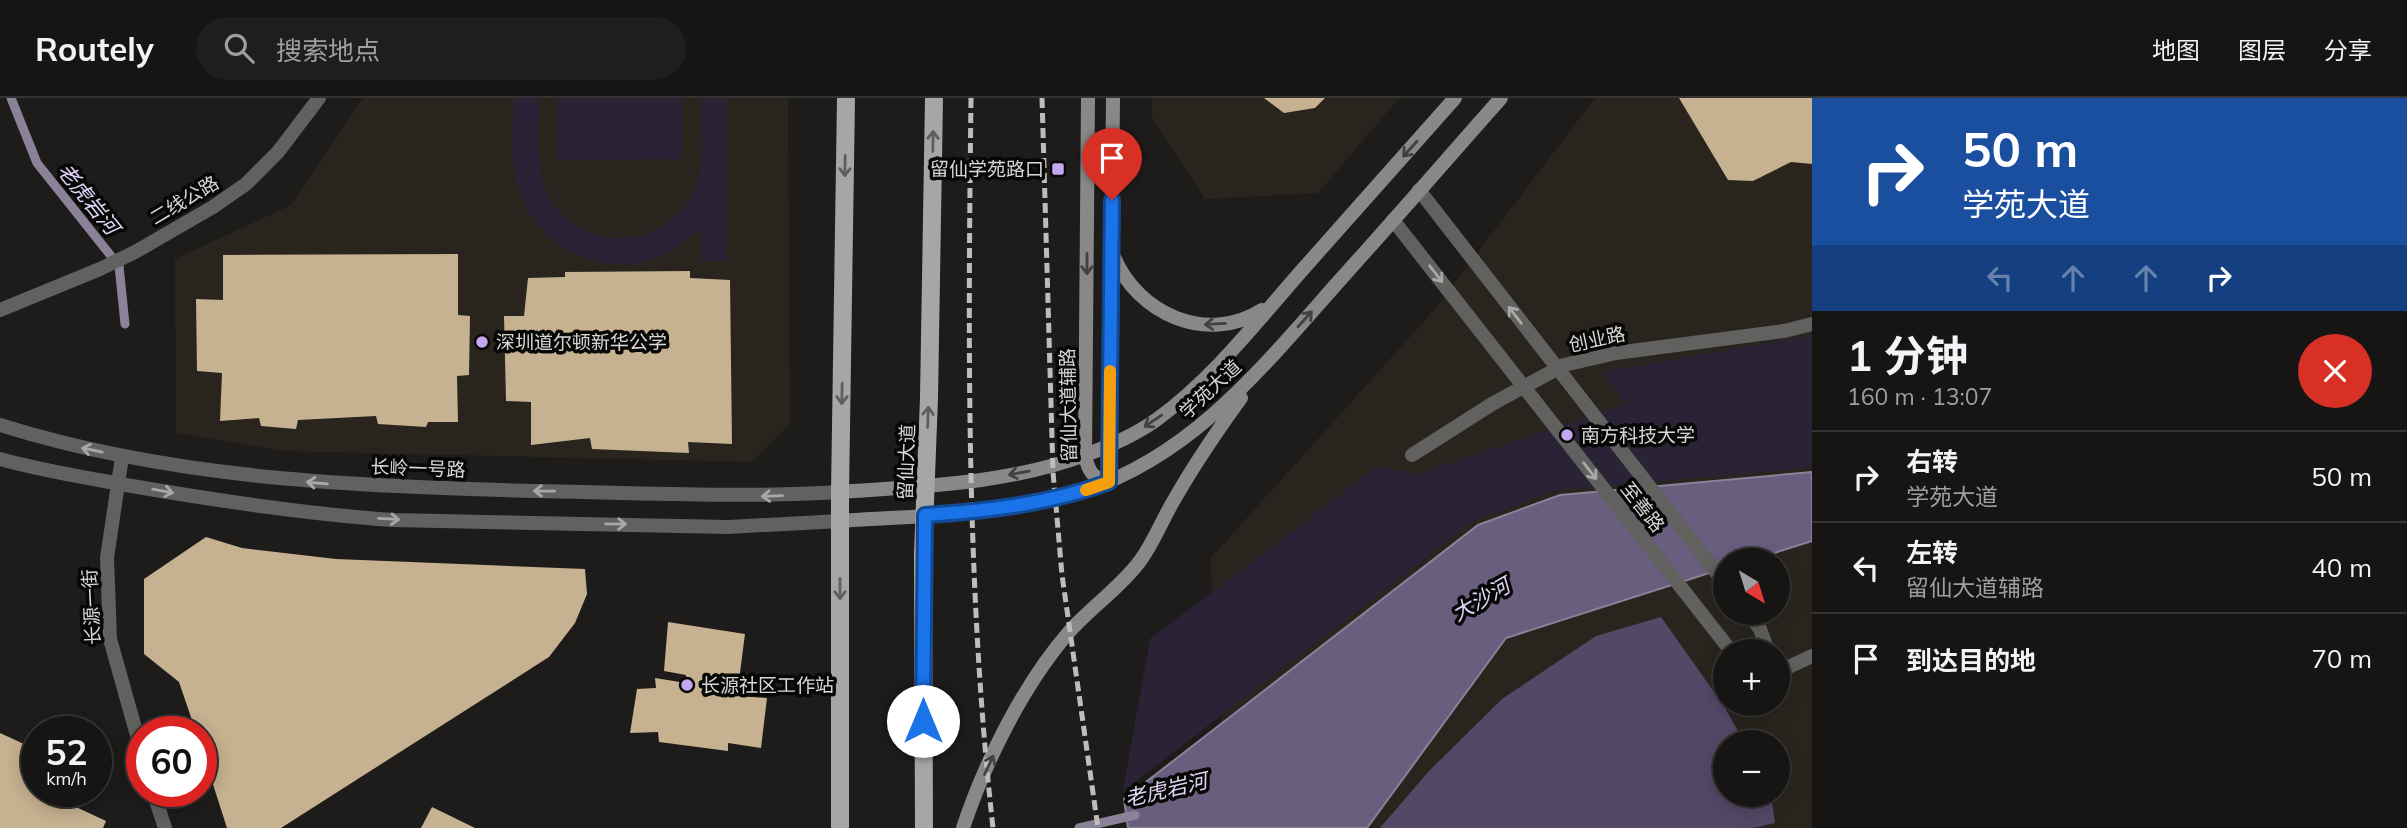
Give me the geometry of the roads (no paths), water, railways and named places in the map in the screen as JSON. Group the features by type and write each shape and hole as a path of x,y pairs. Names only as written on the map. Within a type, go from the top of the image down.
{"main road":[{"path":"840,828 840,492 846,98"},
{"name":"留仙大道","path":"924,828 925,515 934,98"},
{"name":"留仙大道辅路","path":"1088,98 1085,455 1090,472 1098,480 1109,482 1113,98"},
{"name":"学苑大道","path":"840,492 1010,474 1085,455 1156,420 1229,352 1455,98"},
{"name":"学苑大道","path":"840,520 1028,505 1061,498 1109,482 1150,462 1207,421 1259,370 1501,98"},
{"path":"1111,250 1127,282 1140,295 1171,317 1188,323 1212,325 1237,322 1252,316 1277,299"},
{"path":"963,828 991,761 1020,704 1049,657 1070,630 1131,572 1153,540 1191,471 1259,370"}],"street":[{"name":"二线公路","path":"0,310 100,269 213,207 246,184 278,152 319,98"},
{"name":"至善路","path":"1419,190 1713,568"},
{"name":"至善路","path":"1393,220 1722,639"},
{"name":"创业路","path":"1412,456 1524,386 1557,369 1586,359 1784,331 1812,324"},
{"name":"长岭一号路","path":"0,425 50,441 122,457 254,477 388,487 762,496 840,492"},
{"name":"长源一街","path":"122,457 107,558 110,639 132,716"},
{"path":"0,459 53,472 290,511 393,520 728,527 840,520"},
{"path":"1790,666 1812,656"},
{"path":"158,807 164,828"}],"water":[{"name":"大沙河","path":"1812,472 1812,541 1790,548 1713,548 1713,572 1506,638 1367,828 1128,828 1124,799 1478,525 1560,495"}],"waterway":[{"name":"老虎岩河","path":"11,98 37,163 119,266 125,324"},
{"name":"老虎岩河","path":"1079,828 1135,815"}],"railway":[{"path":"971,98 969,281 973,555 984,737 993,828"},
{"path":"1042,98 1053,472 1062,575 1098,828"}],"place":[{"name":"留仙学苑路口","path":"1058,169"},
{"name":"深圳道尔顿新华公学","path":"482,342"},
{"name":"南方科技大学","path":"1567,435"},
{"name":"长源社区工作站","path":"687,685"}]}
